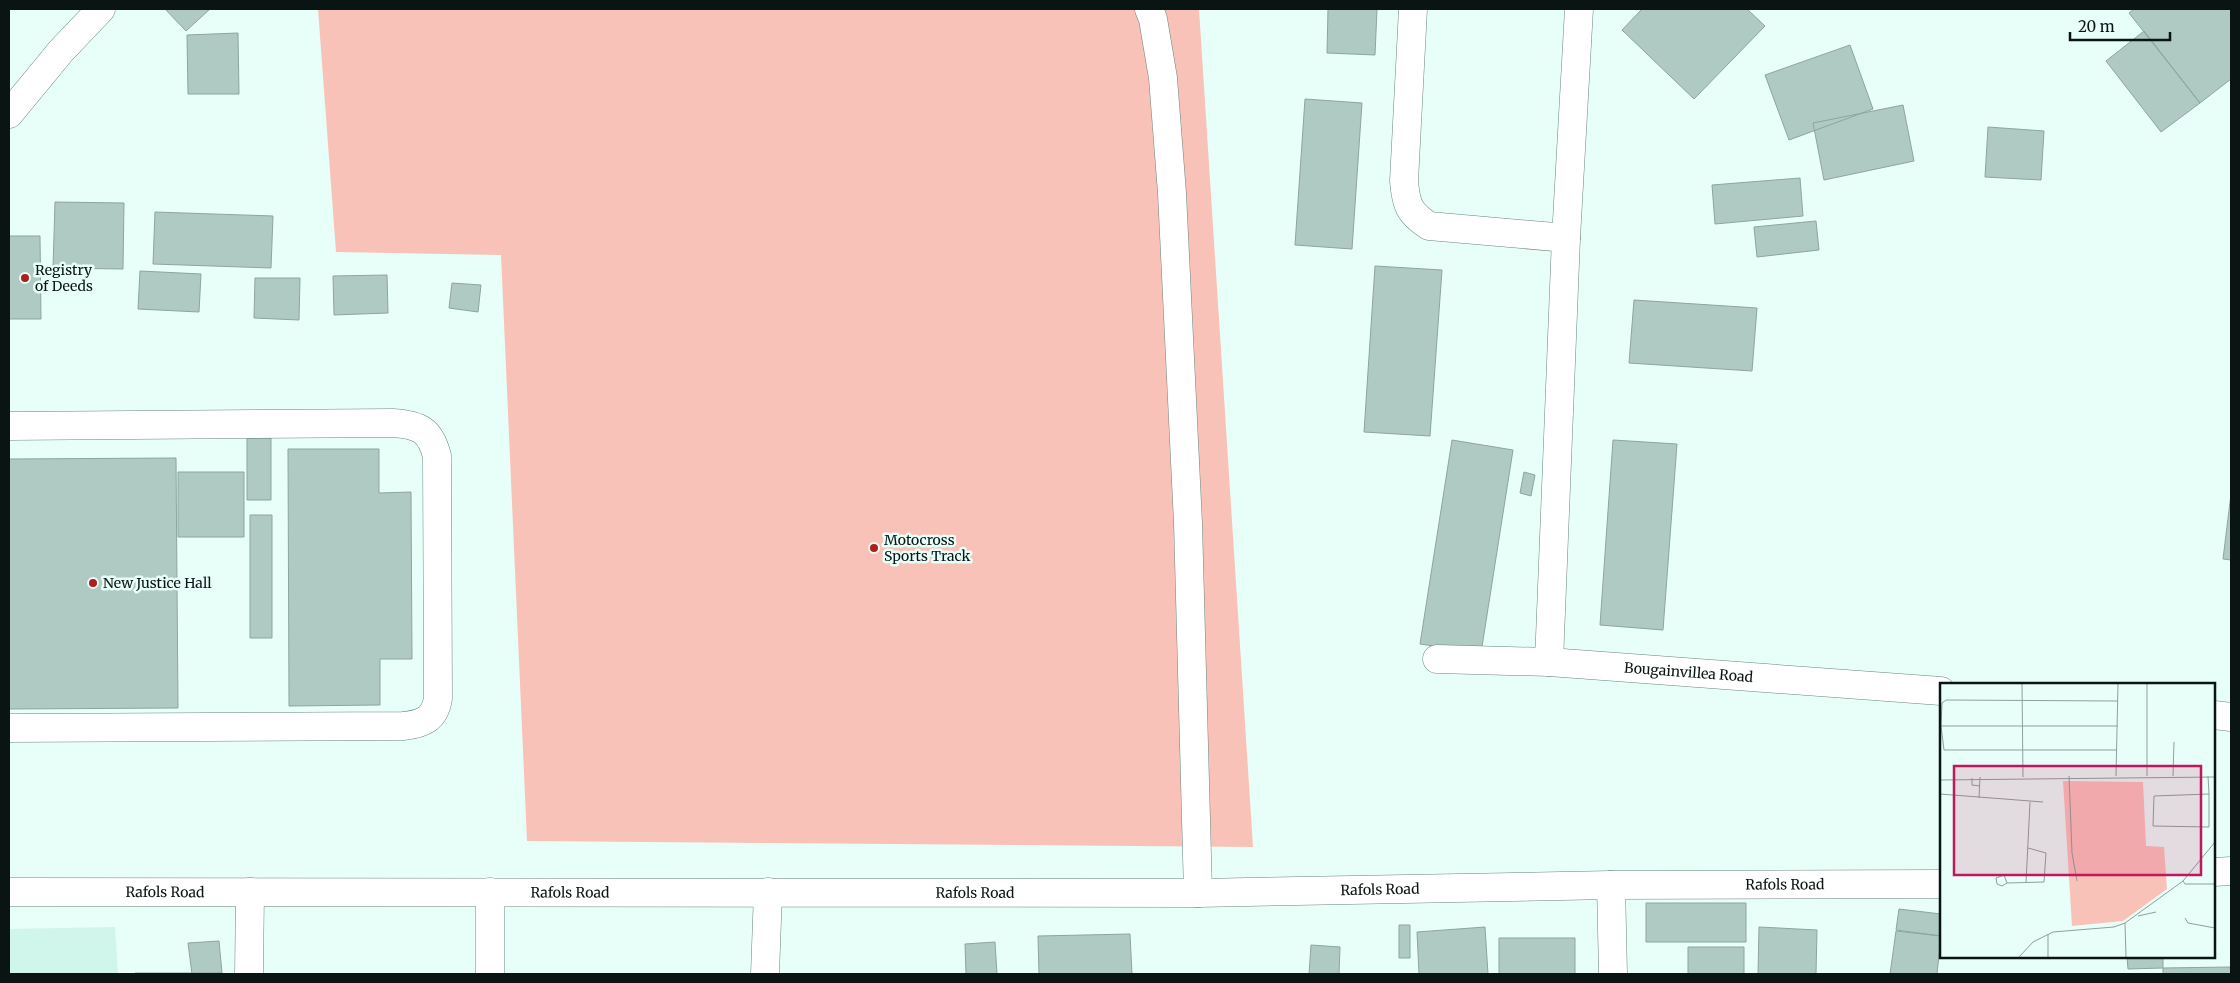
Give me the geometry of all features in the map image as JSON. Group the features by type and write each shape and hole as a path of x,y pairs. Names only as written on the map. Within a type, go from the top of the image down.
{"street":[{"path":"9,114 61,51 101,9"},
{"path":"1149,9 1153,19 1163,78 1172,192 1188,523 1198,893"},
{"path":"1413,9 1404,182 1406,201 1414,216 1429,226 1566,238"},
{"path":"1549,662 1566,238 1579,9"},
{"path":"9,426 393,423 410,424 424,430 433,442 437,456 438,698 437,709 430,718 417,724 403,726 9,728"},
{"name":"Bougainvillea Road","path":"1437,659 1549,662 1940,691"},
{"path":"2215,715 2231,717"},
{"path":"2215,872 2231,871"},
{"name":"Rafols Road","path":"9,892 1198,893 1611,885 1940,884"},
{"path":"1611,885 1613,974"},
{"path":"249,974 250,892"},
{"path":"490,892 490,974"},
{"path":"765,974 768,892"}],"shaded area":[{"name":"Motocross Sports Track","path":"318,9 1199,9 1253,847 527,841 501,255 336,252"},
{"path":"115,927 118,974 9,974 9,929"}],"building":[{"path":"165,9 210,9 186,31"},
{"path":"1328,9 1377,9 1375,55 1327,53"},
{"path":"1642,9 1747,9 1765,26 1694,99 1622,30"},
{"path":"2134,9 2231,9 2231,79 2200,103 2129,13"},
{"path":"2144,31 2200,103 2161,132 2106,61"},
{"path":"238,33 239,94 188,94 187,35"},
{"path":"1850,45 1873,109 1789,140 1765,75"},
{"path":"1305,99 1362,103 1352,249 1295,245"},
{"path":"1903,105 1914,161 1824,180 1813,123"},
{"path":"1988,127 2044,131 2041,180 1985,177"},
{"path":"1800,178 1803,216 1715,224 1712,185"},
{"path":"55,202 124,203 123,269 53,268"},
{"path":"155,212 273,216 271,268 153,264"},
{"path":"1816,221 1819,250 1757,257 1754,227"},
{"name":"Registry of Deeds","path":"9,236 40,236 41,319 9,319"},
{"path":"1375,266 1442,270 1430,436 1364,432"},
{"path":"140,271 201,274 199,312 138,309"},
{"path":"387,275 388,313 334,315 333,276"},
{"path":"255,278 300,278 299,320 254,318"},
{"path":"452,283 481,285 478,312 449,308"},
{"path":"1634,300 1757,308 1752,371 1629,363"},
{"path":"247,438 271,438 271,500 247,500"},
{"path":"1452,440 1513,450 1481,653 1420,644"},
{"path":"1613,440 1677,444 1663,630 1600,625"},
{"path":"288,449 379,449 379,493 411,492 412,659 380,659 380,705 289,706"},
{"name":"New Justice Hall","path":"176,458 178,708 9,709 9,459"},
{"path":"178,472 244,472 244,537 178,537"},
{"path":"1524,472 1535,475 1531,496 1520,493"},
{"path":"2231,494 2231,560 2223,559"},
{"path":"250,515 272,515 272,638 250,638"},
{"path":"1646,903 1746,903 1746,942 1646,942"},
{"path":"1899,909 1940,914 1940,936 1896,930"},
{"path":"1399,925 1410,925 1410,958 1399,958"},
{"path":"1485,927 1488,974 1419,974 1417,932"},
{"path":"1759,927 1817,930 1816,974 1758,974"},
{"path":"1896,931 1940,936 1937,974 1890,974"},
{"path":"1130,934 1132,974 1039,974 1038,936"},
{"path":"1499,938 1575,938 1575,974 1499,974"},
{"path":"219,941 222,973 192,974 188,943"},
{"path":"995,942 997,974 966,974 965,944"},
{"path":"1311,945 1340,947 1339,974 1309,974"},
{"path":"1688,947 1744,947 1744,974 1688,974"},
{"path":"2127,958 2163,958 2163,968 2128,969"},
{"path":"2230,967 2231,974 2163,974 2163,968"},
{"path":"222,973 222,974 135,974"}],"place":[{"name":"Registry of Deeds","path":"25,278"},
{"name":"Motocross Sports Track","path":"874,548"},
{"name":"New Justice Hall","path":"93,583"}]}
